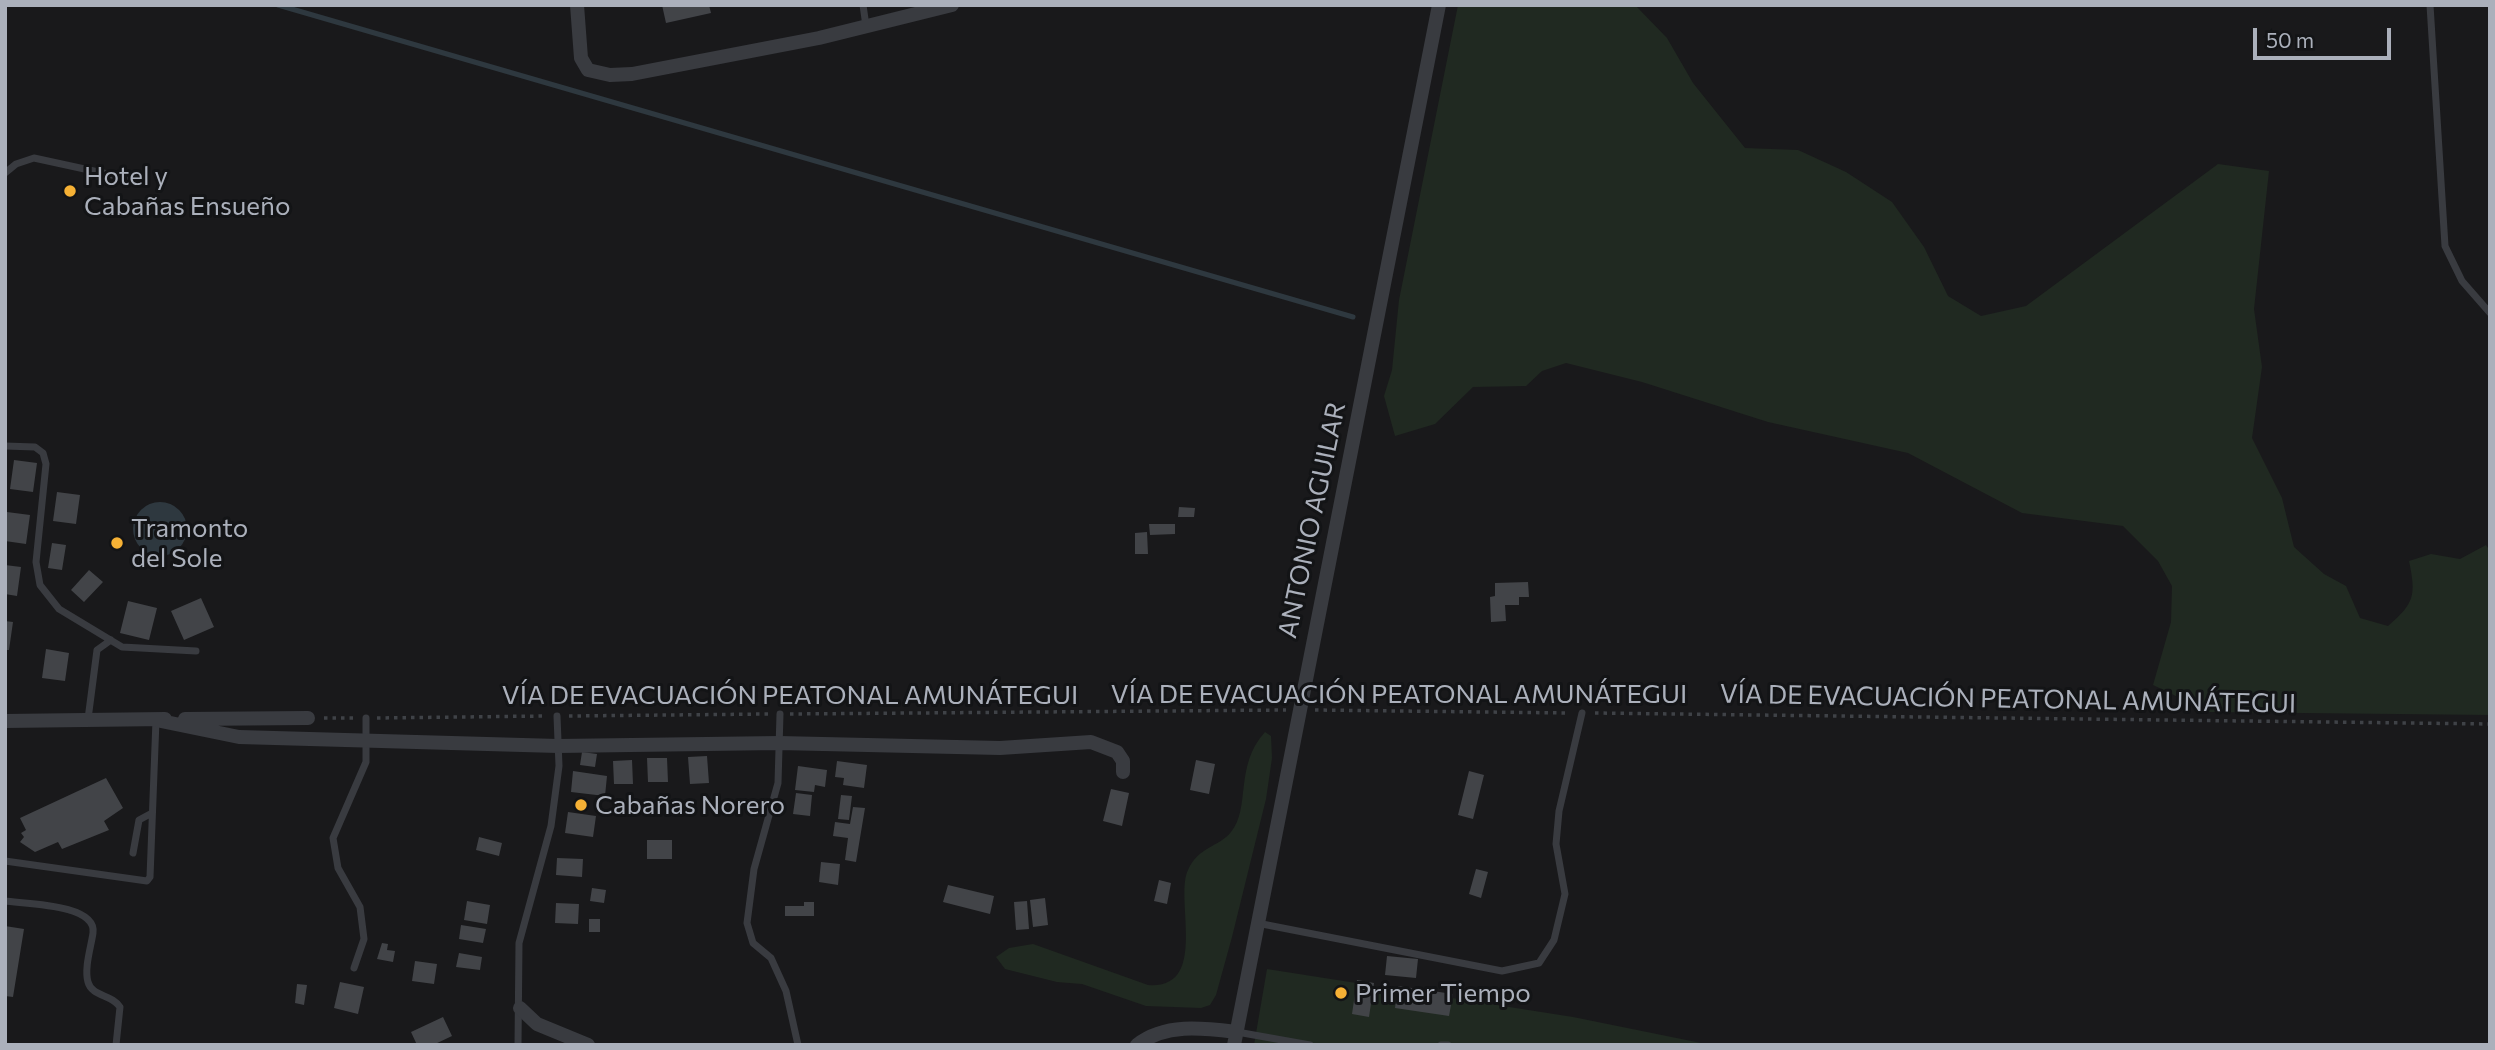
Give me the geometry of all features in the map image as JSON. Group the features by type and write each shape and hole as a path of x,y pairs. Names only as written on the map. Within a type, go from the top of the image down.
{"street":[{"path":"577,5 581,58 588,71 610,75 632,74 819,38 952,5"},
{"name":"ANTONIO AGUILAR","path":"1235,1038 1439,5"},
{"path":"5,721 308,718"},
{"path":"156,720 239,737 558,746 779,743 1000,748 1091,742 1117,752 1123,761 1123,772"},
{"path":"520,1008 537,1024 588,1045"},
{"path":"1137,1045 1164,1030 1235,1038"}],"lane":[{"path":"863,5 866,26"},
{"path":"2430,5 2445,246 2462,281 2490,313"},
{"path":"5,173 16,164 34,158 126,178"},
{"path":"5,446 35,447 43,453 46,464 36,562 40,585 59,609 122,647 196,651"},
{"path":"88,720 97,650 111,640"},
{"path":"1257,923 1502,971 1539,963 1554,940 1564,894 1556,845 1559,810 1582,713"},
{"path":"780,714 778,783 754,869 747,923 753,943 771,958 786,991 798,1045"},
{"path":"518,1045 519,943 551,826 558,746 557,716"},
{"path":"354,968 364,939 360,907 338,868 333,838 366,762 366,718"},
{"path":"5,861 146,881 150,877 156,720"},
{"path":"133,853 139,820 152,813"},
{"path":"5,901 79,911 89,919 94,928 88,981 95,992 111,998 120,1007 116,1045"},
{"path":"1235,1038 1310,1045"},
{"path":"1441,1045 1448,1045"}],"path":[{"name":"VÍA DE EVACUACIÓN PEATONAL AMUNÁTEGUI","path":"308,718 1299,710 2490,723"}],"shaded area":[{"path":"1458,5 1635,5 1667,38 1693,83 1745,148 1798,150 1846,172 1892,202 1924,247 1948,296 1981,316 2026,306 2218,164 2269,171 2254,309 2262,367 2252,438 2282,498 2294,547 2324,574 2346,586 2360,618 2388,626 2404,611 2411,598 2413,590 2409,561 2431,554 2460,559 2486,545 2490,551 2490,715 2209,712 2153,685 2171,622 2172,586 2158,561 2123,526 2022,513 1908,453 1768,422 1642,382 1566,363 1542,371 1526,386 1473,387 1435,424 1395,436 1384,396 1392,370 1399,300"},
{"path":"160,502 179,510 187,529 179,548 160,556 141,548 133,529 141,510"},
{"path":"1265,732 1271,736 1272,758 1266,799 1232,937 1216,995 1210,1005 1201,1008 1146,1006 1082,984 1057,982 1005,969 996,957 1009,948 1033,944 1148,985 1167,983 1178,973 1184,958 1186,940 1185,883 1188,870 1203,851 1226,837 1237,822 1249,759"},
{"name":"Primer Tiempo","path":"1267,969 1573,1017 1711,1045 1254,1045"}],"building":[{"path":"662,5 709,5 711,13 666,23"},
{"path":"14,460 37,463 33,492 10,489"},
{"path":"57,492 80,495 76,524 53,521"},
{"path":"1179,507 1195,508 1194,517 1178,517"},
{"path":"7,512 30,515 26,544 5,541"},
{"path":"1149,524 1175,524 1175,534 1150,535"},
{"path":"1147,532 1148,554 1135,554 1135,533"},
{"path":"52,543 66,545 62,570 48,568"},
{"path":"5,565 21,567 17,596 5,594"},
{"path":"89,570 103,582 84,602 71,590"},
{"path":"1528,582 1529,597 1519,597 1519,605 1505,605 1506,621 1491,622 1490,597 1495,596 1495,583"},
{"path":"201,598 214,627 184,640 171,611"},
{"path":"128,601 157,608 149,640 120,633"},
{"path":"5,621 13,622 9,650 5,650"},
{"path":"46,649 69,653 65,681 42,678"},
{"path":"582,752 597,754 595,767 580,765"},
{"path":"707,756 709,783 690,784 688,757"},
{"path":"647,758 667,758 668,782 648,782"},
{"path":"632,760 633,784 614,784 613,761"},
{"path":"1196,760 1215,764 1209,794 1190,790"},
{"path":"837,761 867,765 864,788 843,785 844,778 835,777"},
{"path":"798,766 827,770 825,787 815,785 814,792 795,790"},
{"path":"573,771 607,776 605,796 571,792"},
{"path":"1469,771 1484,775 1473,819 1458,815"},
{"path":"106,778 123,808 104,821 109,830 62,849 58,842 35,852 20,842 24,837 21,833 26,830 20,818"},
{"path":"1111,789 1129,793 1122,826 1103,821"},
{"path":"796,793 812,795 810,816 793,814"},
{"path":"841,795 852,796 849,820 838,819"},
{"path":"619,799 634,801 632,816 617,814"},
{"path":"853,807 865,808 856,862 845,860 848,838 833,836 835,822 850,824"},
{"path":"568,812 596,816 593,837 565,833"},
{"path":"479,837 502,843 499,856 476,850"},
{"path":"647,840 672,840 672,859 647,859"},
{"path":"557,858 583,859 582,877 556,875"},
{"path":"821,862 840,864 838,885 819,882"},
{"path":"1476,869 1488,872 1481,898 1469,894"},
{"path":"1159,880 1171,883 1167,904 1154,901"},
{"path":"948,885 994,896 990,914 943,902"},
{"path":"592,888 606,890 604,903 590,901"},
{"path":"1045,898 1048,925 1033,927 1030,900"},
{"path":"467,901 490,905 487,924 464,920"},
{"path":"1027,901 1029,929 1016,930 1014,902"},
{"path":"804,902 814,902 814,916 785,916 785,906 804,906"},
{"path":"556,903 579,904 578,924 555,923"},
{"path":"589,919 600,919 600,932 589,932"},
{"path":"461,925 486,929 483,943 459,939"},
{"path":"5,926 24,929 13,997 5,996"},
{"path":"382,943 388,944 387,950 395,951 393,962 377,959"},
{"path":"459,953 482,957 480,970 456,967"},
{"path":"1387,956 1418,959 1416,978 1385,975"},
{"path":"415,961 437,964 434,984 412,981"},
{"path":"1357,980 1374,983 1369,1017 1352,1014"},
{"path":"340,982 364,987 358,1014 334,1008"},
{"path":"297,984 307,985 304,1005 295,1003"},
{"path":"1398,986 1453,994 1449,1016 1395,1008"},
{"path":"443,1017 452,1036 433,1045 417,1045 411,1032"}],"waterway":[{"path":"278,5 1353,317"}],"place":[{"name":"Hotel y Cabañas Ensueño","path":"70,191"},
{"name":"Tramonto del Sole","path":"117,543"},
{"name":"Cabañas Norero","path":"581,805"},
{"name":"Primer Tiempo","path":"1341,993"}]}
